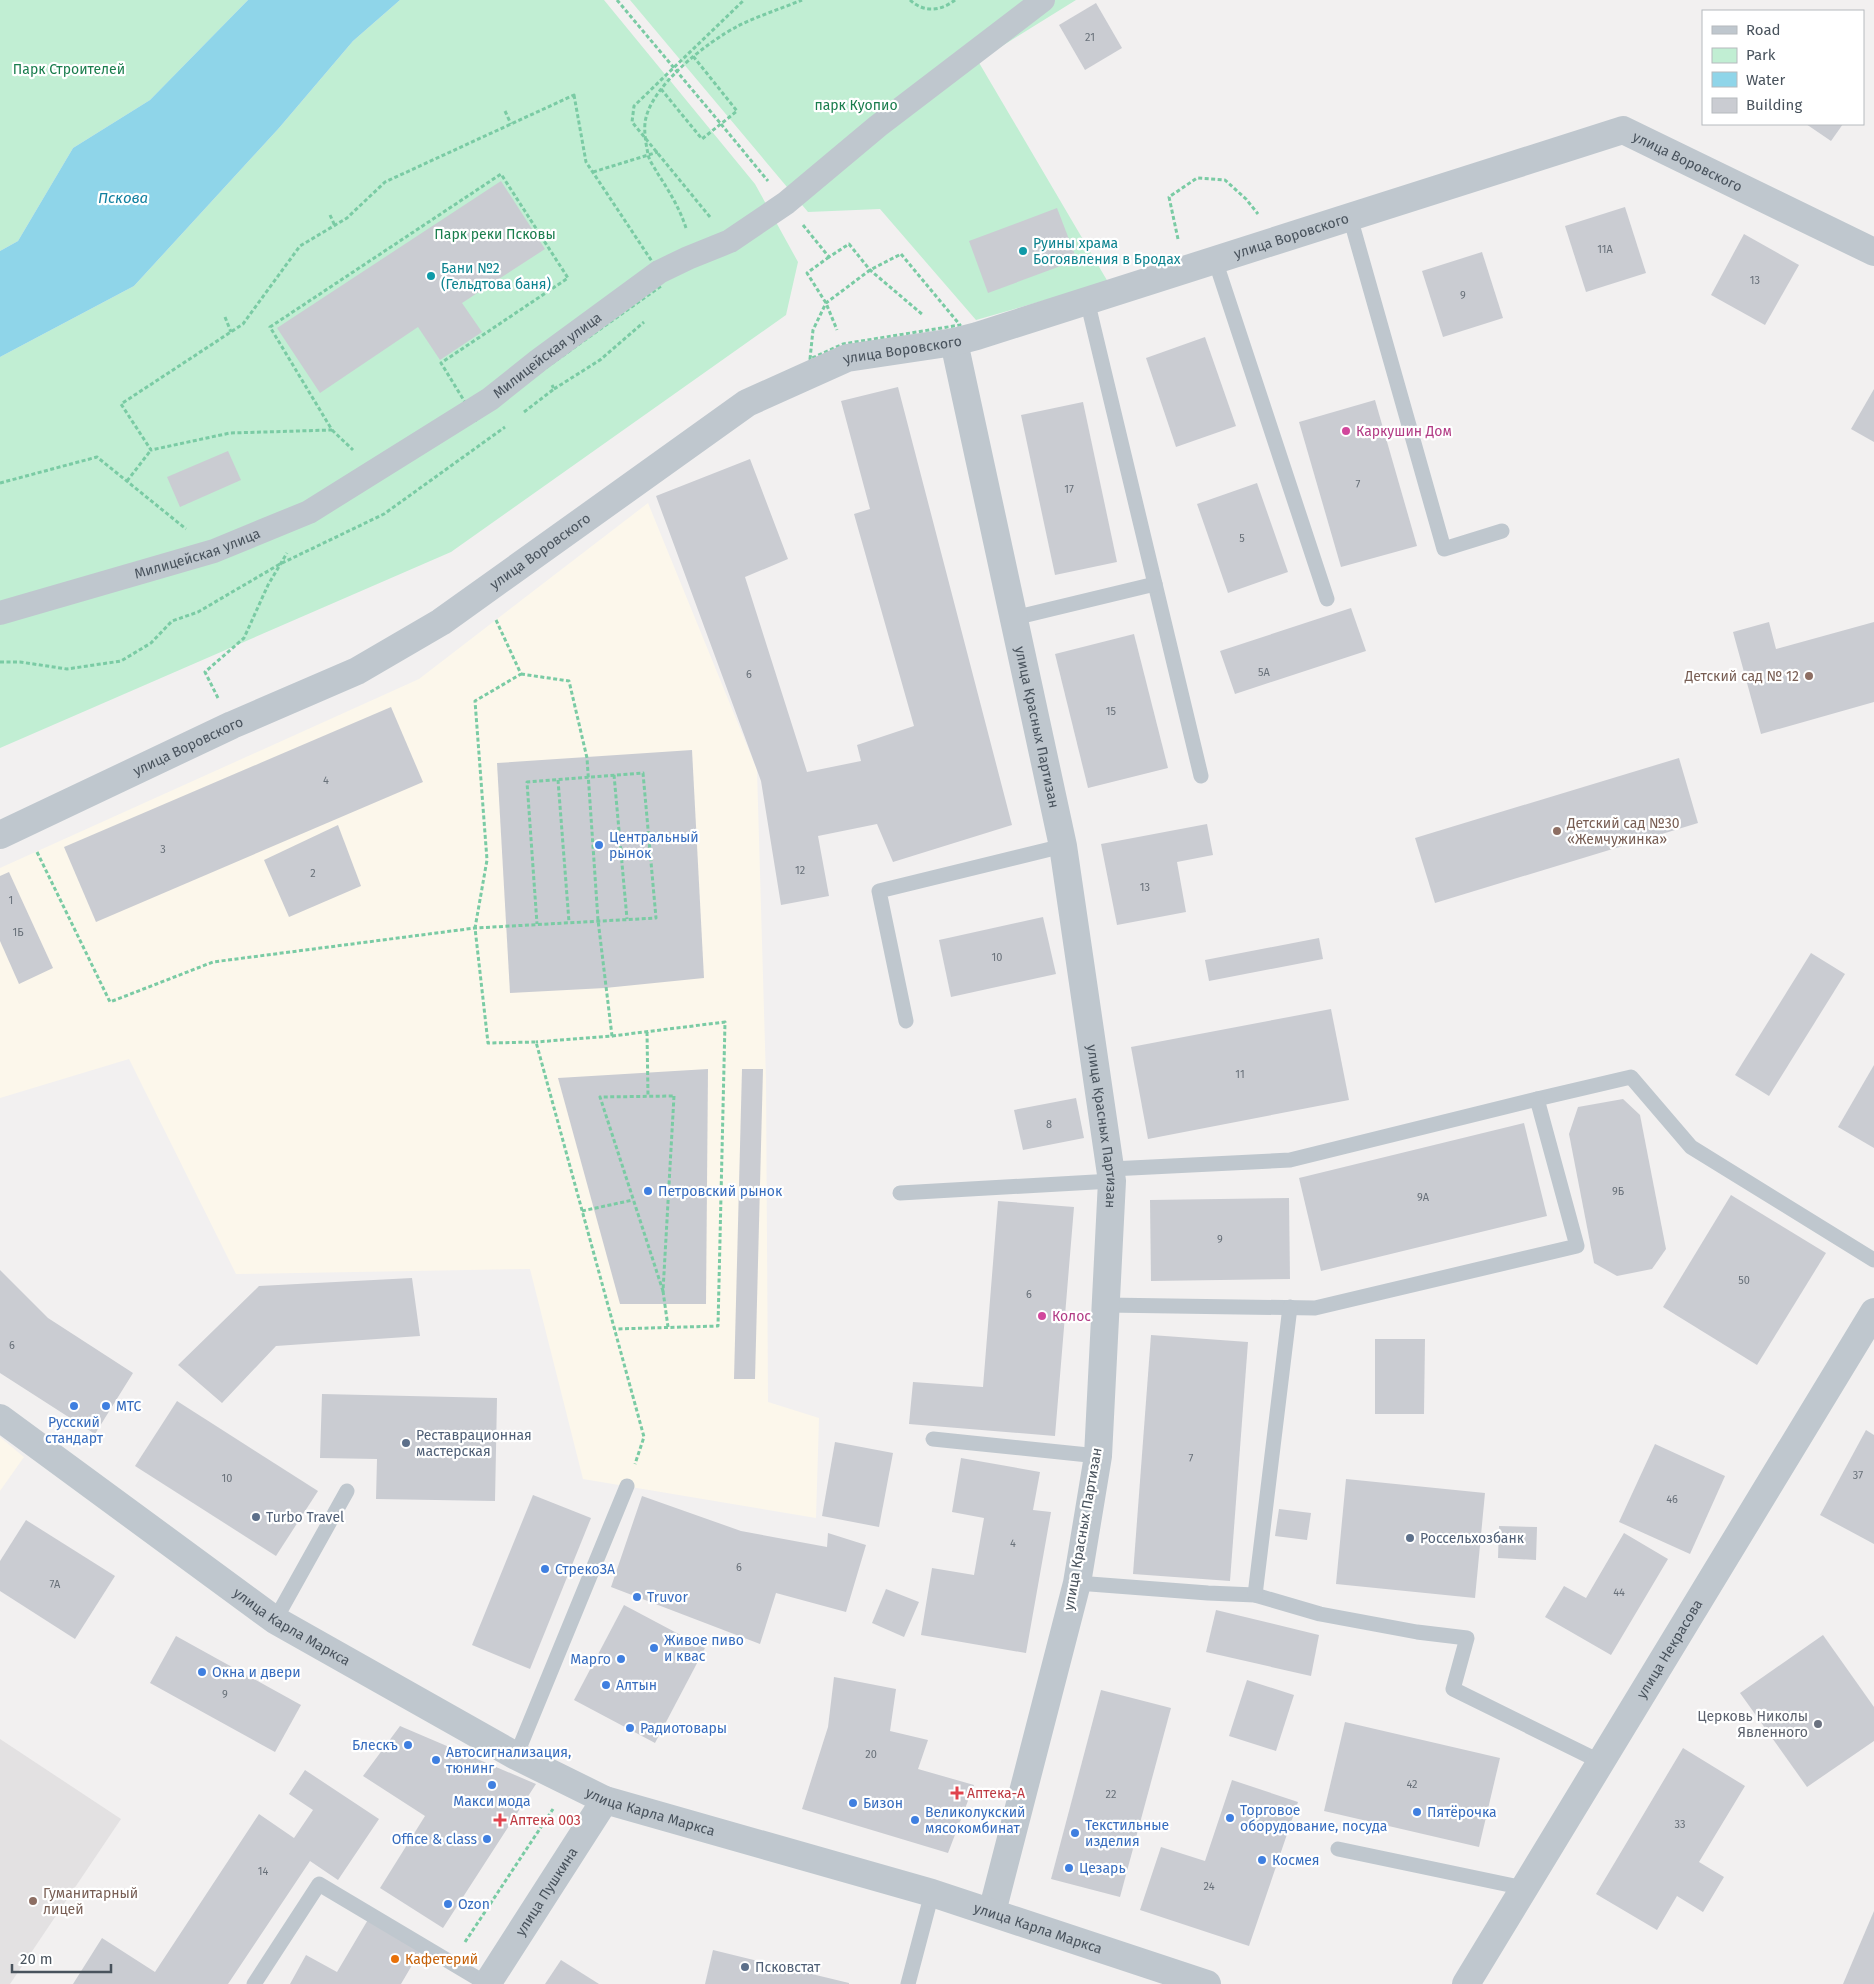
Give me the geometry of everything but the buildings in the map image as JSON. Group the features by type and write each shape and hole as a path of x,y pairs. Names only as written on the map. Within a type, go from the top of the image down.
{"street":[{"name":"Милицейская улица","path":"0,613 214,551 309,512 490,399 539,360 659,272 730,241 786,203 878,126 1043,0"},
{"name":"улица Воровского","path":"0,835 232,725 356,671 441,622 747,403 847,358 1087,300 1623,130 1874,252"},
{"name":"улица Красных Партизан","path":"946,335 1014,618 1063,846 1112,1175 1098,1456 1077,1583 992,1912"},
{"name":"улица Некрасова","path":"1466,1984 1874,1312"},
{"name":"улица Карла Маркса","path":"0,1418 275,1620 516,1756 605,1800 932,1892 1207,1984"},
{"name":"улица Пушкина","path":"487,1984 605,1800"}],"lane":[{"path":"1350,217 1444,549 1502,531"},
{"path":"1216,260 1327,598"},
{"path":"1087,300 1201,776"},
{"path":"1014,618 1155,584"},
{"path":"906,1021 879,891 1063,846"},
{"path":"900,1193 1290,1160 1632,1077 1691,1146 1874,1260"},
{"path":"1106,1305 1315,1308 1577,1246 1537,1099"},
{"path":"1255,1595 1290,1307"},
{"path":"933,1439 1098,1456"},
{"path":"516,1756 628,1486"},
{"path":"275,1620 346,1492"},
{"path":"1077,1583 1199,1593 1255,1595 1320,1614 1417,1632 1467,1638 1453,1689 1601,1762"},
{"path":"1338,1849 1524,1888"},
{"path":"254,1984 319,1884 487,1984"},
{"path":"908,1984 932,1892"}],"path":[{"path":"617,0 829,257"},
{"path":"730,241 632,122 634,106 744,0"},
{"path":"688,258 689,242 686,226 676,204 648,156 645,123 648,111 661,89 693,56 738,26 802,0"},
{"path":"910,0 924,9 935,9 946,6 955,0"},
{"path":"661,89 702,139 737,110 693,56"},
{"path":"127,481 151,450 230,434 332,430 270,327 501,174 568,278 441,363 476,420 661,286 659,272 586,162 574,95 385,182 347,218 300,246 243,324 121,404 151,450"},
{"path":"505,110 511,124"},
{"path":"593,172 658,152"},
{"path":"1185,269 1169,198 1197,178 1225,180 1246,199 1279,240"},
{"path":"330,214 335,226"},
{"path":"843,344 826,302 807,273 849,244 870,270 946,335"},
{"path":"901,254 960,324 946,335 843,344 810,359 813,330 826,302 870,270 901,254"},
{"path":"554,390 600,360 651,316"},
{"path":"225,317 231,332"},
{"path":"0,483 97,457 214,551"},
{"path":"205,672 244,638 268,585"},
{"path":"482,592 522,674"},
{"path":"612,1036 598,920 587,758 569,680 522,674 474,701 487,860 475,928 488,1042 536,1042 612,1036 725,1022 718,1326 614,1329"},
{"path":"24,824 110,1002 213,962 475,928 656,918 643,774 527,782 537,924"},
{"path":"614,775 627,919"},
{"path":"558,780 569,922"},
{"path":"647,1032 648,1096"},
{"path":"536,1042 644,1437 628,1486"},
{"path":"663,1291 674,1096 600,1097 663,1291 668,1328"},
{"path":"582,1211 633,1200"},
{"path":"452,1962 553,1809"}],"shaded area":[{"path":"648,503 757,770 766,1080 768,1402 819,1418 816,1518 583,1479 530,1269 236,1274 129,1059 0,1098 0,868 419,679"},
{"path":"0,1437 24,1457 0,1491"},
{"name":"Гуманитарный лицей","path":"0,1739 121,1819 10,1984 0,1984"}],"green space":[{"name":"Парк Строителей","path":"0,0 248,0 150,100 73,148 18,241 0,251"},
{"name":"Парк реки Псковы","path":"400,0 604,0 755,184 798,262 786,315 451,552 0,748 0,357 134,286 279,128 353,41"},
{"name":"парк Куопио","path":"630,0 1076,0 978,61 1108,282 976,320 880,209 808,212"}],"water":[{"name":"Пскова","path":"248,0 400,0 353,41 279,128 134,286 0,357 0,251 18,241 73,148 150,100"}],"place":[{"name":"Руины храма Богоявления в Бродах","path":"1023,251"},
{"name":"Бани №2 (Гельдтова баня)","path":"431,276"},
{"name":"Каркушин Дом","path":"1346,431"},
{"name":"Детский сад № 12","path":"1809,676"},
{"name":"Детский сад №30 «Жемчужинка»","path":"1557,831"},
{"name":"Центральный рынок","path":"599,845"},
{"name":"Петровский рынок","path":"648,1191"},
{"name":"Колос","path":"1042,1316"},
{"name":"Русский стандарт","path":"74,1406"},
{"name":"МТС","path":"106,1406"},
{"name":"Реставрационная мастерская","path":"406,1443"},
{"name":"Turbo Travel","path":"256,1517"},
{"name":"Россельхозбанк","path":"1410,1538"},
{"name":"СтрекоЗА","path":"545,1569"},
{"name":"Truvor","path":"637,1597"},
{"name":"Живое пиво и квас","path":"654,1648"},
{"name":"Марго","path":"621,1659"},
{"name":"Окна и двери","path":"202,1672"},
{"name":"Алтын","path":"606,1685"},
{"name":"Церковь Николы Явленного","path":"1818,1724"},
{"name":"Радиотовары","path":"630,1728"},
{"name":"Блескъ","path":"408,1745"},
{"name":"Автосигнализация, тюнинг","path":"436,1760"},
{"name":"Макси мода","path":"492,1785"},
{"name":"Аптека-А","path":"957,1793"},
{"name":"Бизон","path":"853,1803"},
{"name":"Пятёрочка","path":"1417,1812"},
{"name":"Торговое оборудование, посуда","path":"1230,1818"},
{"name":"Аптека 003","path":"500,1820"},
{"name":"Великолукский мясокомбинат","path":"915,1820"},
{"name":"Текстильные изделия","path":"1075,1833"},
{"name":"Office & class","path":"487,1839"},
{"name":"Космея","path":"1262,1860"},
{"name":"Цезарь","path":"1069,1868"},
{"name":"Гуманитарный лицей","path":"33,1901"},
{"name":"Ozon","path":"448,1904"},
{"name":"Кафетерий","path":"395,1959"},
{"name":"Псковстат","path":"745,1967"}]}
